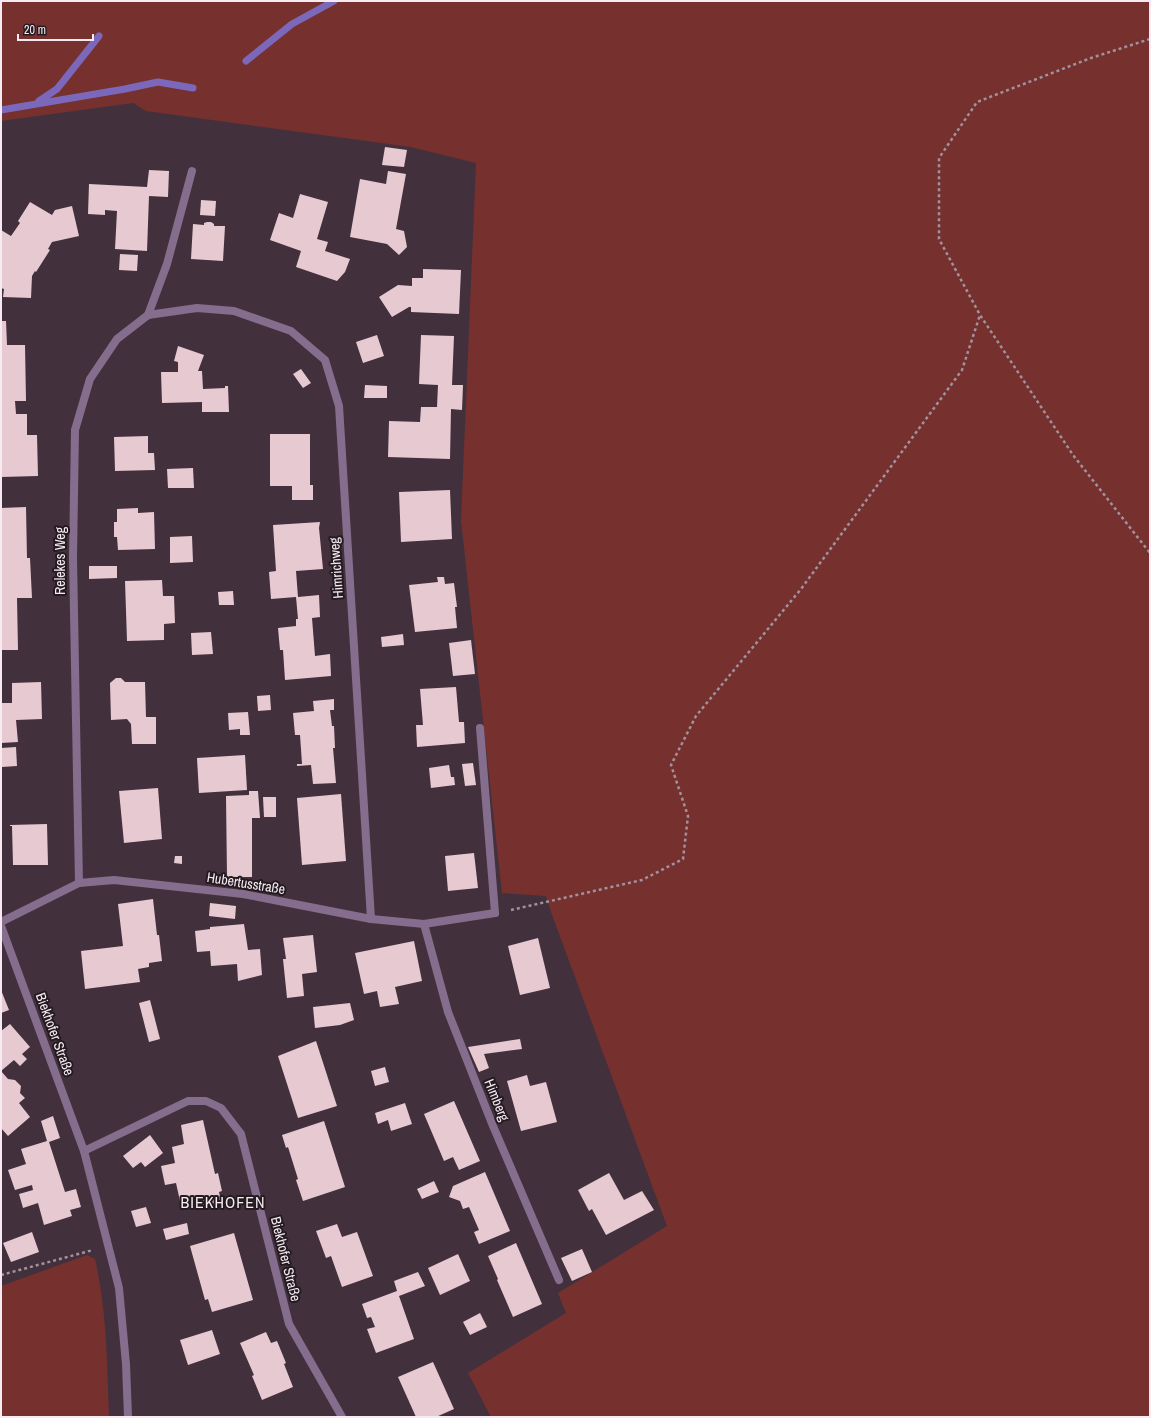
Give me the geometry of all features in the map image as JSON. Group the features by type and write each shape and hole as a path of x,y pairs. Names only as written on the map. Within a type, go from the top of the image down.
{"street":[{"path":"148,315 167,264 192,171"},
{"name":"Relekes Weg","path":"79,883 73,558 75,430 90,379 117,338 148,315 197,308"},
{"name":"Himrichweg","path":"197,308 234,311 291,331 325,360 339,406 371,919"},
{"path":"480,728 495,913"},
{"name":"Hubertusstraße","path":"1,922 79,883 114,880 243,894 371,919 424,924 495,913"},
{"name":"Himberg","path":"424,924 448,1012 493,1126 559,1280"},
{"name":"Biekhofer Straße","path":"1,926 84,1151 109,1246 119,1288 126,1364 128,1417"},
{"name":"Biekhofer Straße","path":"84,1151 188,1101 206,1101 221,1108 241,1134 289,1324 342,1417"}],"path":[{"path":"1150,38 1091,58 977,102 939,158 939,238 980,315 1073,455 1150,553"},
{"path":"495,913 642,880 683,859 688,816 672,765 696,716 801,589 962,370 980,315"},
{"path":"1,1275 109,1246"}],"shaded area":[{"path":"1,1 1150,1 1150,1417 491,1417 468,1373 566,1313 558,1293 667,1226 546,896 502,893 461,520 476,163 411,147 146,111 133,103 1,121"},
{"path":"87,1255 95,1259 102,1298 106,1338 109,1417 1,1417 1,1286"}],"building":[{"path":"385,147 407,150 404,167 382,165"},
{"path":"149,170 169,171 168,197 149,196 147,251 115,249 117,211 105,210 105,215 88,214 89,184 147,187"},
{"path":"388,171 406,174 396,229 404,231 407,247 399,255 387,244 350,237 360,179 386,184"},
{"path":"300,194 328,202 317,239 328,242 325,251 350,259 345,272 337,281 296,267 301,251 270,240 279,213 293,218"},
{"path":"201,200 216,201 215,216 200,215"},
{"path":"30,202 52,215 55,210 72,206 79,236 52,242 48,249 50,250 32,276 31,298 3,297 4,289 1,288 1,230 11,236 20,223 18,221"},
{"path":"211,222 214,226 225,226 223,261 191,259 193,224 204,225 204,223"},
{"path":"120,254 138,255 137,271 119,270"},
{"path":"423,269 461,270 459,314 411,312 411,307 409,307 392,317 379,297 398,285 412,286 412,278 423,278"},
{"path":"1,321 6,321 7,345 25,345 26,401 15,401 16,414 27,414 27,435 37,435 38,476 1,477"},
{"path":"377,335 384,356 363,363 356,342"},
{"path":"421,335 454,336 452,385 463,385 462,410 451,409 450,459 388,457 389,421 420,422 421,407 437,407 438,385 419,384"},
{"path":"178,346 204,355 198,371 202,371 203,389 225,388 225,386 228,386 229,412 202,412 202,402 162,403 161,372 178,372 178,362 174,361"},
{"path":"301,369 311,383 303,388 293,374"},
{"path":"365,385 387,386 387,398 364,398"},
{"path":"270,434 310,434 310,485 313,485 313,500 292,500 292,486 270,486"},
{"path":"148,436 148,453 154,453 155,470 115,471 114,437"},
{"path":"193,468 194,488 168,488 167,469"},
{"path":"450,490 452,539 401,542 399,492"},
{"path":"26,507 27,558 30,558 32,598 17,598 18,650 1,650 1,508"},
{"path":"138,508 138,513 154,512 155,549 118,550 117,537 114,537 114,522 117,522 117,509"},
{"path":"320,522 319,528 323,569 296,571 298,597 319,595 320,617 312,618 315,656 330,654 331,676 285,680 283,650 280,650 278,628 296,626 296,619 298,619 296,597 271,599 269,572 276,571 273,525"},
{"path":"192,536 193,562 170,563 170,537"},
{"path":"89,566 117,566 117,578 89,579"},
{"path":"437,577 444,577 445,584 454,583 457,607 455,607 457,628 415,632 409,585 438,582"},
{"path":"162,580 163,596 174,596 175,623 164,624 164,640 127,641 125,581"},
{"path":"233,591 234,605 219,605 218,592"},
{"path":"211,632 213,654 192,655 191,633"},
{"path":"403,634 404,645 382,647 381,637"},
{"path":"471,640 475,674 453,676 449,643"},
{"path":"116,678 121,678 125,682 145,682 146,717 156,717 156,744 132,744 131,724 127,719 111,720 110,683"},
{"path":"41,682 42,719 16,720 18,742 1,743 1,703 12,703 12,683"},
{"path":"456,687 459,722 464,722 465,743 417,747 416,725 423,725 420,689"},
{"path":"270,695 271,710 258,711 257,696"},
{"path":"334,699 334,710 330,710 332,726 334,726 335,748 333,748 336,783 313,784 311,765 297,766 297,764 302,764 300,735 295,735 293,713 314,711 313,701"},
{"path":"248,712 250,735 240,735 240,729 229,730 228,713"},
{"path":"16,747 17,766 2,767 1,748"},
{"path":"245,755 247,790 199,793 197,758"},
{"path":"473,763 476,785 465,786 462,764"},
{"path":"449,765 451,777 454,777 455,785 431,788 429,768"},
{"path":"158,788 162,839 124,843 119,791"},
{"path":"249,791 258,791 260,818 252,818 252,877 227,877 226,796 249,795"},
{"path":"341,794 346,861 302,865 297,798"},
{"path":"263,797 276,797 276,817 264,817"},
{"path":"47,824 48,865 13,865 12,826 10,825"},
{"path":"474,853 478,888 448,891 445,856"},
{"path":"175,856 182,856 182,864 174,863"},
{"path":"153,899 157,935 159,935 162,961 149,963 149,967 138,969 140,982 85,989 81,951 123,946 118,904"},
{"path":"210,903 236,906 235,919 209,916"},
{"path":"244,924 248,950 260,949 262,975 238,981 237,964 211,966 210,951 197,952 195,931 210,929 210,927"},
{"path":"313,935 317,972 302,974 304,996 287,998 283,959 286,959 283,938"},
{"path":"538,938 550,988 520,995 508,946"},
{"path":"414,941 422,981 395,987 399,1004 380,1007 377,991 364,994 355,953"},
{"path":"1,990 9,1010 1,1013"},
{"path":"150,1000 160,1039 149,1042 139,1003"},
{"path":"350,1003 354,1020 340,1025 315,1028 313,1007"},
{"path":"10,1024 30,1047 22,1054 27,1059 20,1066 14,1060 1,1071 1,1031"},
{"path":"520,1039 522,1049 484,1054 489,1068 479,1072 468,1047"},
{"path":"316,1041 337,1106 298,1118 278,1056"},
{"path":"385,1067 389,1082 375,1086 371,1071"},
{"path":"1,1071 8,1079 15,1080 21,1086 20,1093 25,1098 19,1103 30,1117 8,1136 1,1128"},
{"path":"527,1075 530,1086 546,1082 557,1122 521,1131 507,1081"},
{"path":"454,1101 480,1161 459,1170 453,1157 444,1161 424,1114"},
{"path":"405,1103 412,1124 391,1131 388,1120 378,1124 375,1113"},
{"path":"53,1116 60,1138 49,1142 65,1192 76,1189 81,1207 70,1210 72,1216 44,1225 38,1203 23,1208 19,1194 33,1190 32,1185 15,1190 8,1170 26,1164 21,1149 47,1141 41,1121"},
{"path":"203,1120 215,1174 218,1173 222,1191 219,1192 221,1202 203,1206 197,1202 196,1197 180,1201 176,1183 165,1185 161,1166 175,1163 172,1147 184,1144 181,1125"},
{"path":"324,1121 345,1187 303,1201 288,1147 286,1148 282,1135"},
{"path":"150,1135 163,1153 145,1167 141,1162 133,1168 123,1156"},
{"path":"485,1172 510,1231 479,1244 474,1232 479,1230 469,1207 463,1209 460,1201 449,1197 453,1186"},
{"path":"609,1173 624,1200 642,1191 654,1210 606,1235 592,1209 589,1211 578,1190"},
{"path":"434,1181 439,1192 422,1199 417,1189"},
{"path":"146,1207 151,1223 136,1227 131,1211"},
{"path":"187,1223 189,1234 166,1240 163,1229"},
{"path":"337,1224 342,1237 357,1232 373,1276 342,1287 331,1256 326,1258 316,1231"},
{"path":"32,1232 39,1252 11,1262 3,1243"},
{"path":"234,1233 253,1300 212,1312 208,1299 205,1300 190,1246"},
{"path":"516,1243 542,1304 513,1317 488,1256"},
{"path":"582,1249 592,1272 572,1281 561,1258"},
{"path":"458,1254 470,1281 440,1295 428,1268"},
{"path":"418,1272 425,1286 399,1296 414,1339 376,1353 367,1329 375,1327 371,1317 367,1318 362,1304 397,1291 394,1281"},
{"path":"480,1313 487,1327 470,1335 463,1322"},
{"path":"212,1330 220,1354 188,1365 180,1340"},
{"path":"266,1332 271,1343 277,1341 286,1363 284,1364 293,1387 262,1400 252,1376 254,1375 240,1343"},
{"path":"433,1362 454,1409 436,1417 416,1417 398,1377"}],"waterway":[{"path":"246,61 292,24 334,1"},
{"path":"39,101 57,89 99,36"},
{"path":"1,110 158,82 193,88"}],"district":[{"name":"BIEKHOFEN","path":"223,1202"}]}
